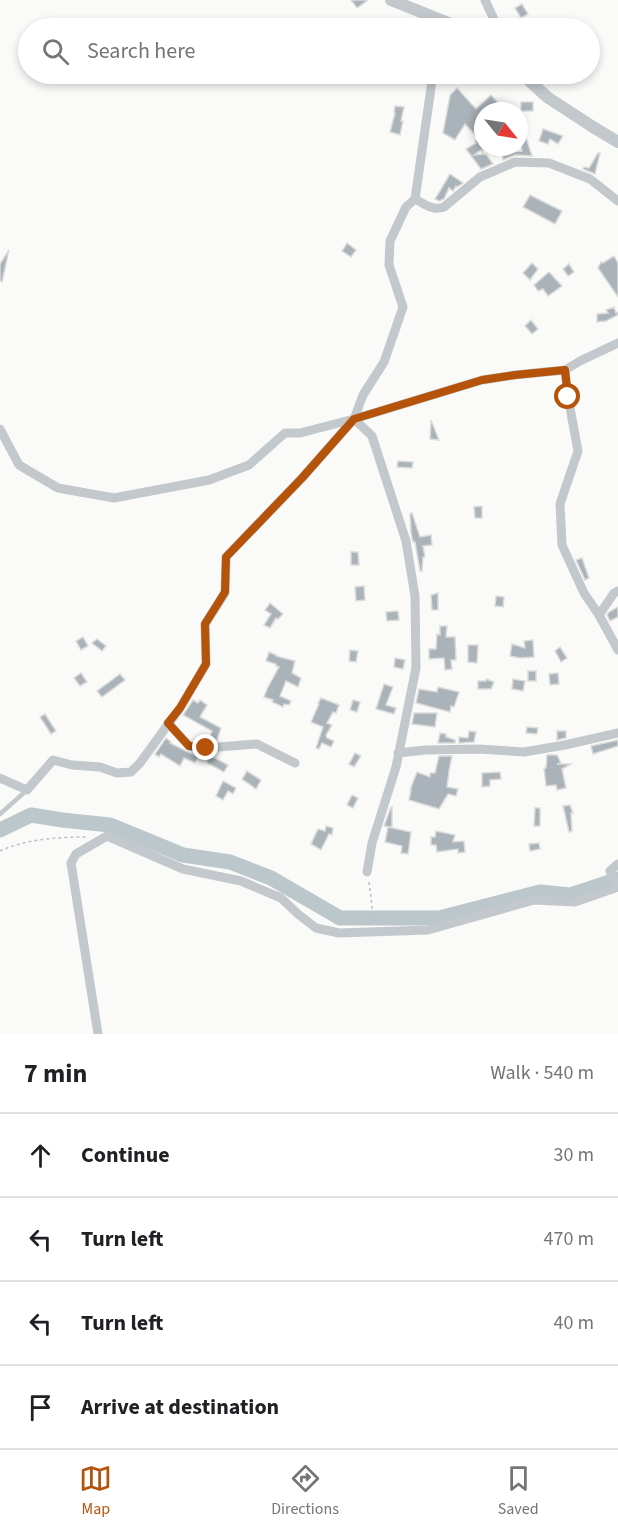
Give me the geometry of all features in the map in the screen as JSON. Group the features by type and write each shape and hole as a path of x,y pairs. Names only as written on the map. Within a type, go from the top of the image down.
{"street":[{"path":"391,0 434,18"},
{"path":"485,0 493,18"},
{"path":"0,778 27,790 53,760 117,772 131,772 180,708 206,664 205,624 225,592 226,557 302,478 354,419 363,395 384,362 403,307 388,266 390,241 406,207 415,199 432,84"},
{"path":"533,84 547,97 618,141"},
{"path":"415,199 431,208 444,207 480,177 515,162 549,163 590,179 618,201"},
{"path":"0,429 19,465 58,488 114,498 209,480 249,465 285,433 300,433 354,419 482,380 565,370 618,343"},
{"path":"565,370 578,451 560,504 562,545 584,593 618,650"},
{"path":"354,419 372,436 406,542 415,596 416,668 396,767 372,843 367,872"},
{"path":"599,615 614,593 618,591"},
{"path":"168,723 189,746 206,748 257,744 295,763"},
{"path":"398,753 479,749 524,752 618,733"},
{"path":"98,1034 71,864 76,854 107,836 183,869 241,881 281,898 316,928 339,933 428,930 534,900 575,902 617,885 614,868"}],"lane":[{"path":"0,813 27,790"}],"path":[{"path":"0,851 15,844 67,837 87,837"},
{"path":"367,872 374,922"}],"building":[{"path":"351,0 368,0 357,8"},
{"path":"522,4 528,14 521,18 515,8"},
{"path":"457,88 474,107 474,134 465,124 455,140 443,133 450,95"},
{"path":"491,95 497,102 484,102"},
{"path":"528,102 533,102 533,111 528,111"},
{"path":"395,106 404,107 400,135 390,132"},
{"path":"543,129 563,136 558,144 550,139 548,144 539,141"},
{"path":"528,143 532,156 528,156"},
{"path":"474,144 474,156 487,156 493,164 481,169 466,149"},
{"path":"600,153 595,174 583,169 584,167 589,168"},
{"path":"450,174 463,183 456,186 453,191 449,188 444,199 439,201 435,199"},
{"path":"530,195 562,211 555,224 523,207"},
{"path":"347,243 356,250 351,257 342,251"},
{"path":"9,250 2,282 0,281 0,264"},
{"path":"614,256 618,263 618,297 598,268 601,262"},
{"path":"532,263 538,269 530,280 523,273"},
{"path":"569,264 574,272 568,276 563,269"},
{"path":"549,272 562,286 548,296 543,289 538,291 534,285"},
{"path":"614,307 618,315 606,321 597,322 597,314 608,313 606,310"},
{"path":"531,320 538,329 532,334 525,326"},
{"path":"431,420 439,440 430,439"},
{"path":"398,461 413,462 412,468 397,467"},
{"path":"482,506 482,518 475,518 474,507"},
{"path":"412,513 420,537 431,535 432,545 423,546 425,557 423,557 422,571 420,571 415,542 413,542 411,533 410,514"},
{"path":"351,552 358,552 359,565 351,565"},
{"path":"582,558 589,578 585,580 576,560"},
{"path":"364,586 365,600 356,601 355,587"},
{"path":"438,593 438,610 432,610 431,595"},
{"path":"496,596 504,597 503,607 495,606"},
{"path":"270,603 283,614 278,619 276,618 270,628 264,625 271,614 265,610"},
{"path":"618,607 618,617 610,621 607,615"},
{"path":"398,611 399,620 387,621 386,612"},
{"path":"440,626 447,626 446,637 455,637 456,660 451,660 452,669 445,670 444,658 429,659 429,649 436,649"},
{"path":"83,637 88,646 81,650 76,641"},
{"path":"97,639 106,646 102,651 92,643"},
{"path":"533,640 534,657 510,656 512,644 525,648 524,641"},
{"path":"468,645 478,645 477,663 468,662"},
{"path":"560,647 567,658 561,662 555,651"},
{"path":"350,650 358,651 356,662 349,661"},
{"path":"269,652 295,661 292,673 301,678 298,687 286,681 280,696 291,701 289,705 284,704 283,707 264,697 279,667 266,661"},
{"path":"395,658 405,660 403,669 394,667"},
{"path":"528,671 536,671 536,681 528,681"},
{"path":"81,673 87,682 80,686 74,678"},
{"path":"558,673 559,684 550,685 549,674"},
{"path":"120,674 125,680 102,697 97,691"},
{"path":"486,679 494,682 491,689 478,689 478,681 486,681"},
{"path":"513,679 525,681 523,691 512,689"},
{"path":"384,684 393,687 386,705 396,708 394,714 376,709"},
{"path":"438,687 459,692 450,712 416,703 419,689 437,692"},
{"path":"321,698 339,705 336,713 333,712 327,723 332,725 326,735 327,738 334,741 331,747 322,743 319,749 316,748 323,727 311,722"},
{"path":"193,700 198,703 200,700 207,705 200,717 221,728 217,740 209,740 212,731 183,715"},
{"path":"353,700 360,702 357,712 350,710"},
{"path":"414,713 437,713 435,727 412,724"},
{"path":"45,714 56,731 51,734 40,717"},
{"path":"527,727 538,728 537,734 526,733"},
{"path":"469,731 476,732 474,742 459,743 459,737 468,738"},
{"path":"557,731 566,731 566,738 557,740"},
{"path":"440,733 455,740 455,743 438,743"},
{"path":"166,738 170,743 198,757 195,763 184,758 180,766 161,754 159,757 155,754"},
{"path":"618,740 618,746 593,754 591,746"},
{"path":"355,753 361,756 354,767 349,764"},
{"path":"209,755 228,765 224,772 207,763"},
{"path":"547,755 557,755 561,763 557,764 571,764 562,769 566,788 557,790 556,785 546,786 544,768 546,768"},
{"path":"439,756 452,756 447,787 458,789 456,796 448,794 439,809 409,800 417,772 430,777 430,773 435,773"},
{"path":"247,771 261,780 256,789 242,779"},
{"path":"500,772 501,779 490,780 490,786 482,787 482,773"},
{"path":"223,781 236,788 233,794 228,791 223,800 216,796"},
{"path":"352,795 358,798 353,808 347,805"},
{"path":"570,805 573,813 571,813 572,831 569,832 563,806"},
{"path":"391,807 392,827 384,826"},
{"path":"535,808 540,808 540,826 534,826"},
{"path":"326,826 333,828 332,835 329,834 321,850 311,844 318,829 325,831"},
{"path":"388,827 411,832 408,854 401,853 402,846 385,842"},
{"path":"436,831 455,835 453,842 464,841 465,852 458,853 458,849 437,852 436,845 431,845 431,837 435,837"},
{"path":"539,843 540,849 530,851 529,844"}],"waterway":[{"path":"0,830 31,815 110,825 183,855 230,862 271,878 340,918 439,918 540,892 570,895 618,879"}],"route":[{"path":"206,748 189,746 168,723 180,708 206,664 205,624 225,592 226,557 302,478 354,419 482,380 552,371 565,370 568,397"}]}
